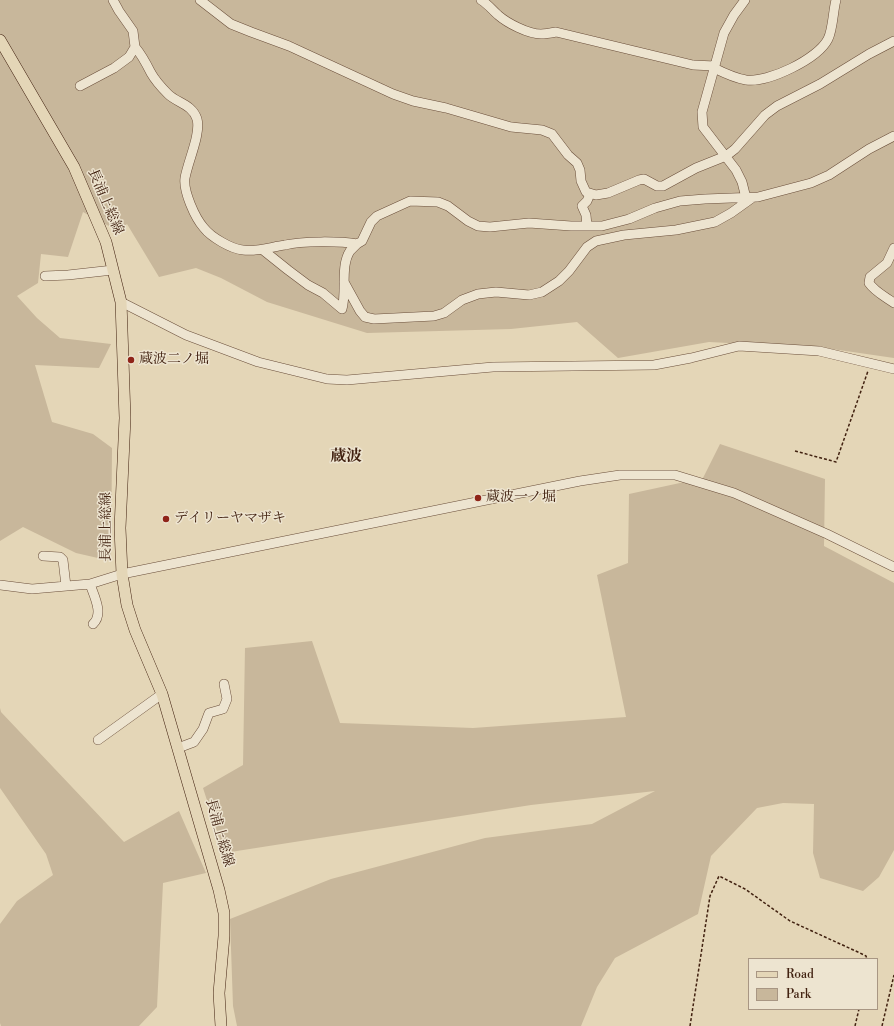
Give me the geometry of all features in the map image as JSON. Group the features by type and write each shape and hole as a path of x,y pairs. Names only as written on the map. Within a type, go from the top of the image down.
{"main road":[{"name":"長浦上総線","path":"0,40 74,167 106,242 113,270 120,302 125,418 120,528 122,574 127,605 135,630 162,694 211,860 224,913 220,993 221,1026"}],"street":[{"path":"113,0 133,32 135,47 141,54 151,74 169,95 187,105 194,112 197,120 198,132 190,155 185,179 185,188 191,206 204,228 217,239 243,250 263,250 286,244 345,242 357,244"},
{"path":"200,0 232,24 290,46 393,94 511,127 542,130 552,134 568,154 577,162 580,170 580,181 586,192 596,196 644,179 657,186 663,186 696,168 726,156 735,149 762,119 777,106 820,84 869,54 894,41"},
{"path":"481,0 498,15 513,25 536,34 556,32 693,64 714,67 733,77 747,80 763,79 781,74 813,55 824,46 829,37 836,0"},
{"path":"745,0 724,32 702,112 703,127 736,170 749,198"},
{"path":"80,86 114,68 129,57 135,47"},
{"path":"263,250 308,285 323,293 342,309 345,300 345,268 350,251 362,241 371,222 377,216 410,201 417,200 438,202 448,206 468,221 478,226 490,227 529,224 602,226 680,201 705,198 749,198 785,191 811,183 829,175 870,149 894,136"},
{"path":"587,226 586,215 582,206 587,201 590,194"},
{"path":"344,282 360,311 366,317 374,319 434,316 444,313 462,300 478,294 496,292 529,294 542,292 559,281 569,271 587,247 596,241 624,235 676,230 715,222 731,213 749,198"},
{"path":"894,248 887,263 870,277 869,284 894,303"},
{"path":"45,276 113,270"},
{"path":"120,302 186,335 250,359 327,379 346,380 493,367 654,365 691,358 739,346 818,351 894,369"},
{"path":"0,585 32,589 90,584 122,574 580,481 620,475 675,475 734,493 827,534 894,567"},
{"path":"43,556 60,557 63,560 66,586"},
{"path":"90,584 98,612 97,620 93,624"},
{"path":"178,748 194,742 203,729 209,713 223,709 228,699 224,684"},
{"path":"98,740 162,694"}],"path":[{"path":"795,451 836,462 871,364"},
{"path":"690,1026 710,896 719,876 745,889 790,921 860,952 867,958"},
{"path":"882,1026 894,975"},
{"path":"854,1026 859,1010"}],"green space":[{"path":"0,0 894,0 894,358 825,348 709,342 618,358 577,322 511,329 367,333 267,302 221,278 196,268 159,277 127,224 118,231 83,212 68,257 41,254 38,283 17,296 37,318 60,338 111,344 99,368 35,365 52,422 93,434 112,448 111,561 76,553 23,527 0,541"},
{"path":"720,444 825,479 824,546 894,583 894,850 879,877 863,891 820,878 813,853 814,804 783,803 757,808 711,856 698,914 615,958 597,987 581,1026 237,1026 233,1006 230,919 331,879 485,838 592,824 655,791 531,805 224,853 203,788 243,765 245,648 312,641 340,723 473,728 626,717 597,575 628,563 629,494 703,478"},
{"path":"0,708 1,712 124,842 179,811 206,873 163,883 157,1007 139,1026 1,1026 0,924 17,901 53,875 46,854 0,788"}],"place":[{"name":"蔵波二ノ堀","path":"131,360"},
{"name":"蔵波一ノ堀","path":"478,498"},
{"name":"デイリーヤマザキ","path":"166,519"}],"district":[{"name":"蔵波","path":"346,457"}]}
